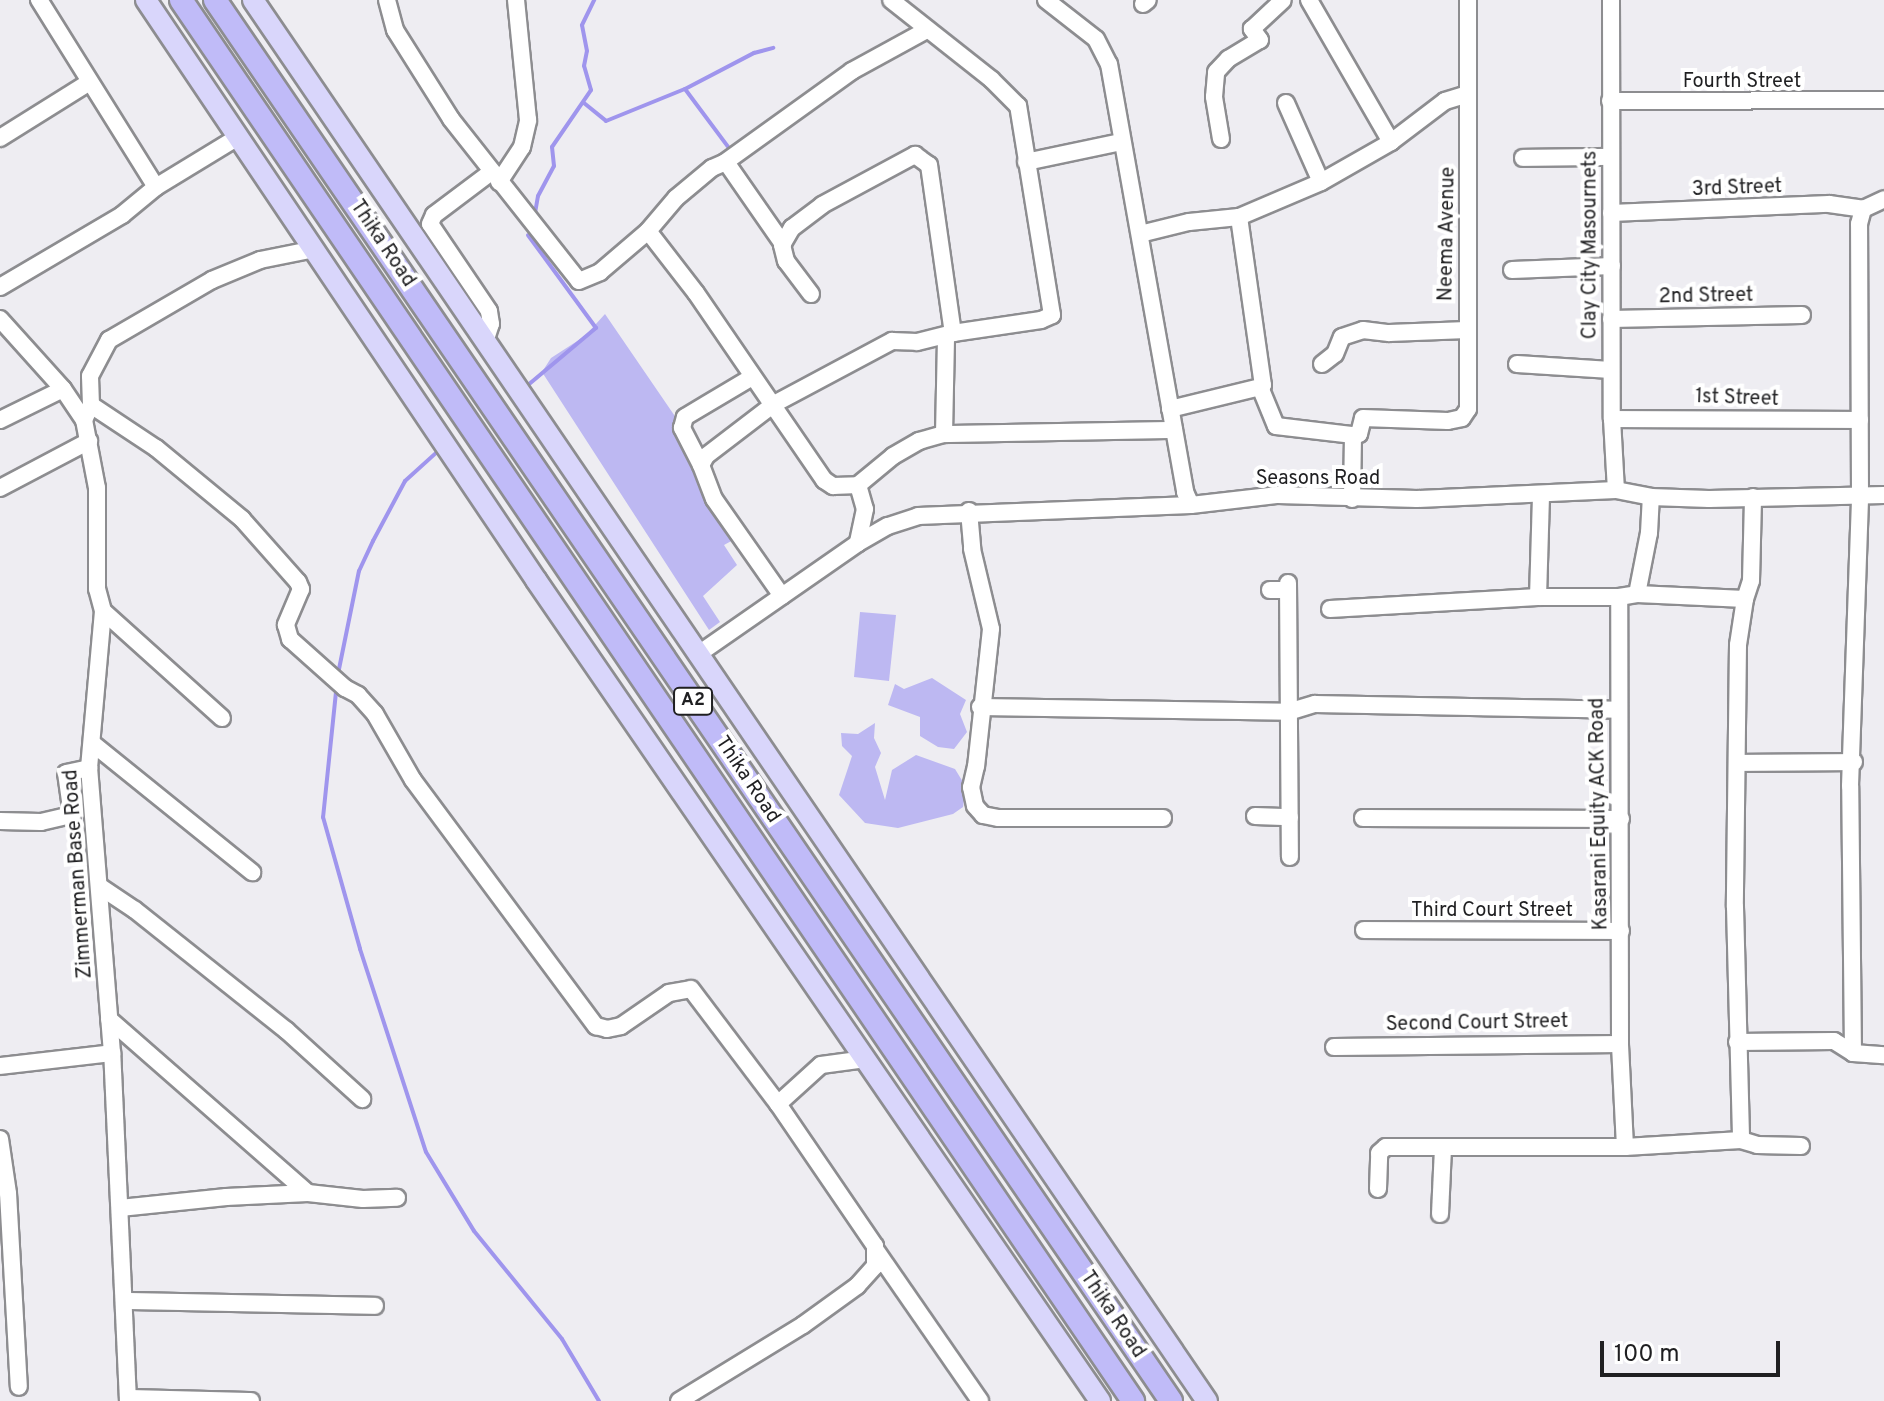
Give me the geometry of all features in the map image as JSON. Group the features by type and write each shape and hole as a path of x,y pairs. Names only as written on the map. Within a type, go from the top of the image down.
{"highway":[{"name":"Thika Road","path":"181,0 1133,1401"},
{"name":"Thika Road","path":"215,0 1171,1401"}],"main road":[{"path":"146,0 545,593 1100,1401"},
{"name":"Thika Road","path":"253,0 1207,1401"}],"street":[{"path":"39,0 88,83 156,187"},
{"path":"387,0 395,30 451,119 579,281 600,272 648,231 676,198 712,168 726,162 852,71 927,30"},
{"path":"486,339 491,324 489,311 430,224 434,215 495,177 522,147 528,120 516,0"},
{"path":"701,465 706,456 774,404 892,341 917,342 1041,320 1052,315 1048,275 1020,116 1012,97 891,0"},
{"path":"1046,0 1081,25 1102,46 1109,64 1185,492 1191,505"},
{"path":"1221,139 1214,97 1216,72 1228,59 1260,40 1252,29 1283,0"},
{"path":"1309,0 1391,142"},
{"name":"Neema Avenue","path":"1353,435 1359,434 1363,418 1458,420 1468,409 1468,0"},
{"name":"Clay City Masournets","path":"1611,0 1611,370 1616,490"},
{"path":"0,138 88,83"},
{"path":"1140,234 1189,222 1239,217 1321,182 1391,142 1445,101 1468,94"},
{"name":"Fourth Street","path":"1610,101 1879,100"},
{"path":"1286,103 1321,182"},
{"path":"0,287 122,215 156,187 238,137"},
{"path":"1026,162 1121,142"},
{"path":"783,244 792,228 810,213 915,155 929,165 949,335 944,434"},
{"path":"1523,158 1610,157"},
{"path":"726,162 783,244 786,261 811,294"},
{"path":"1853,1053 1850,786 1854,762 1860,496 1859,265 1863,209 1884,199"},
{"name":"3rd Street","path":"1611,213 1829,204 1863,209"},
{"path":"1170,409 1263,385 1239,217"},
{"path":"648,231 696,293 824,480 843,488 858,485 893,456 919,441 944,434 1174,430"},
{"name":"Zimmerman Base Road","path":"128,1399 112,1053 89,768 103,611 97,589 97,488 87,413 90,376 109,340 212,280 260,260 315,249"},
{"path":"1512,270 1612,266"},
{"name":"2nd Street","path":"1611,319 1802,315"},
{"path":"1,324 87,413 156,448 242,519 298,582 301,589 286,625 290,639 345,688 358,695 375,714 413,780 596,1026 607,1029 621,1026 669,993 691,989 778,1104 980,1401"},
{"path":"1322,364 1335,354 1342,337 1363,330 1389,333 1467,330"},
{"path":"1517,364 1611,370"},
{"path":"752,377 685,417 682,428 714,499 782,596"},
{"path":"1260,387 1276,426 1353,435 1352,499"},
{"path":"0,420 63,389"},
{"name":"1st Street","path":"1612,419 1860,420"},
{"path":"0,488 89,441"},
{"path":"858,485 865,509 858,543"},
{"name":"Seasons Road","path":"697,655 858,543 904,519 969,511 1191,505 1278,495 1352,499 1541,495 1616,490 1651,497 1884,495"},
{"path":"1538,597 1541,495"},
{"path":"1637,594 1649,533 1651,497"},
{"path":"1741,1140 1737,1042 1738,645 1751,581 1753,497"},
{"path":"969,511 972,549 991,629 971,787 975,806 983,815 999,818 1163,818"},
{"path":"1270,590 1288,587 1290,857"},
{"path":"1330,609 1637,594 1745,599"},
{"name":"Kasarani Equity ACK Road","path":"1619,597 1620,1044 1625,1147"},
{"path":"103,611 222,718"},
{"path":"980,707 1288,712 1315,704 1619,710"},
{"path":"92,743 252,872"},
{"path":"1738,763 1854,762"},
{"path":"0,821 41,822 72,815 66,773 89,768"},
{"path":"1255,816 1290,817"},
{"path":"1363,818 1621,819"},
{"path":"99,886 135,910 286,1030 362,1099"},
{"name":"Third Court Street","path":"1364,930 1621,931"},
{"path":"109,1019 308,1193"},
{"path":"1737,1042 1834,1041 1853,1053 1884,1055"},
{"name":"Second Court Street","path":"1334,1047 1620,1044"},
{"path":"0,1066 112,1053"},
{"path":"778,1104 821,1065 866,1059"},
{"path":"0,1139 7,1302 19,1387"},
{"path":"1378,1189 1379,1153 1383,1149 1625,1147 1741,1140 1757,1145 1801,1146"},
{"path":"1440,1214 1443,1148"},
{"path":"120,1208 226,1197 308,1193 363,1199 397,1198"},
{"path":"679,1401 803,1325 857,1286 875,1266 877,1252"},
{"path":"125,1301 375,1306"},
{"path":"128,1399 251,1401"}],"shaded area":[{"path":"605,314 696,447 735,539 724,545 737,565 703,596 720,622 709,630 542,372 551,358 585,336"},
{"path":"860,612 896,615 889,681 854,677"},
{"path":"932,678 966,700 960,714 967,732 954,749 938,747 920,736 920,717 888,705 895,684 904,689"},
{"path":"875,723 874,738 881,753 875,767 885,800 892,770 916,755 955,769 966,787 963,807 953,814 898,828 865,823 839,795 852,756 842,746 841,733 858,734"}],"waterway":[{"path":"535,213 538,196 554,166 552,147 591,90 584,66 587,51 582,25 594,0"},
{"path":"685,89 754,53 773,48"},
{"path":"584,103 606,121 685,89 732,152"},
{"path":"528,235 596,328 528,385"},
{"path":"339,669 359,571 405,481 437,452"},
{"path":"336,692 323,817 360,949 426,1152 474,1231 562,1339 599,1401"}]}
